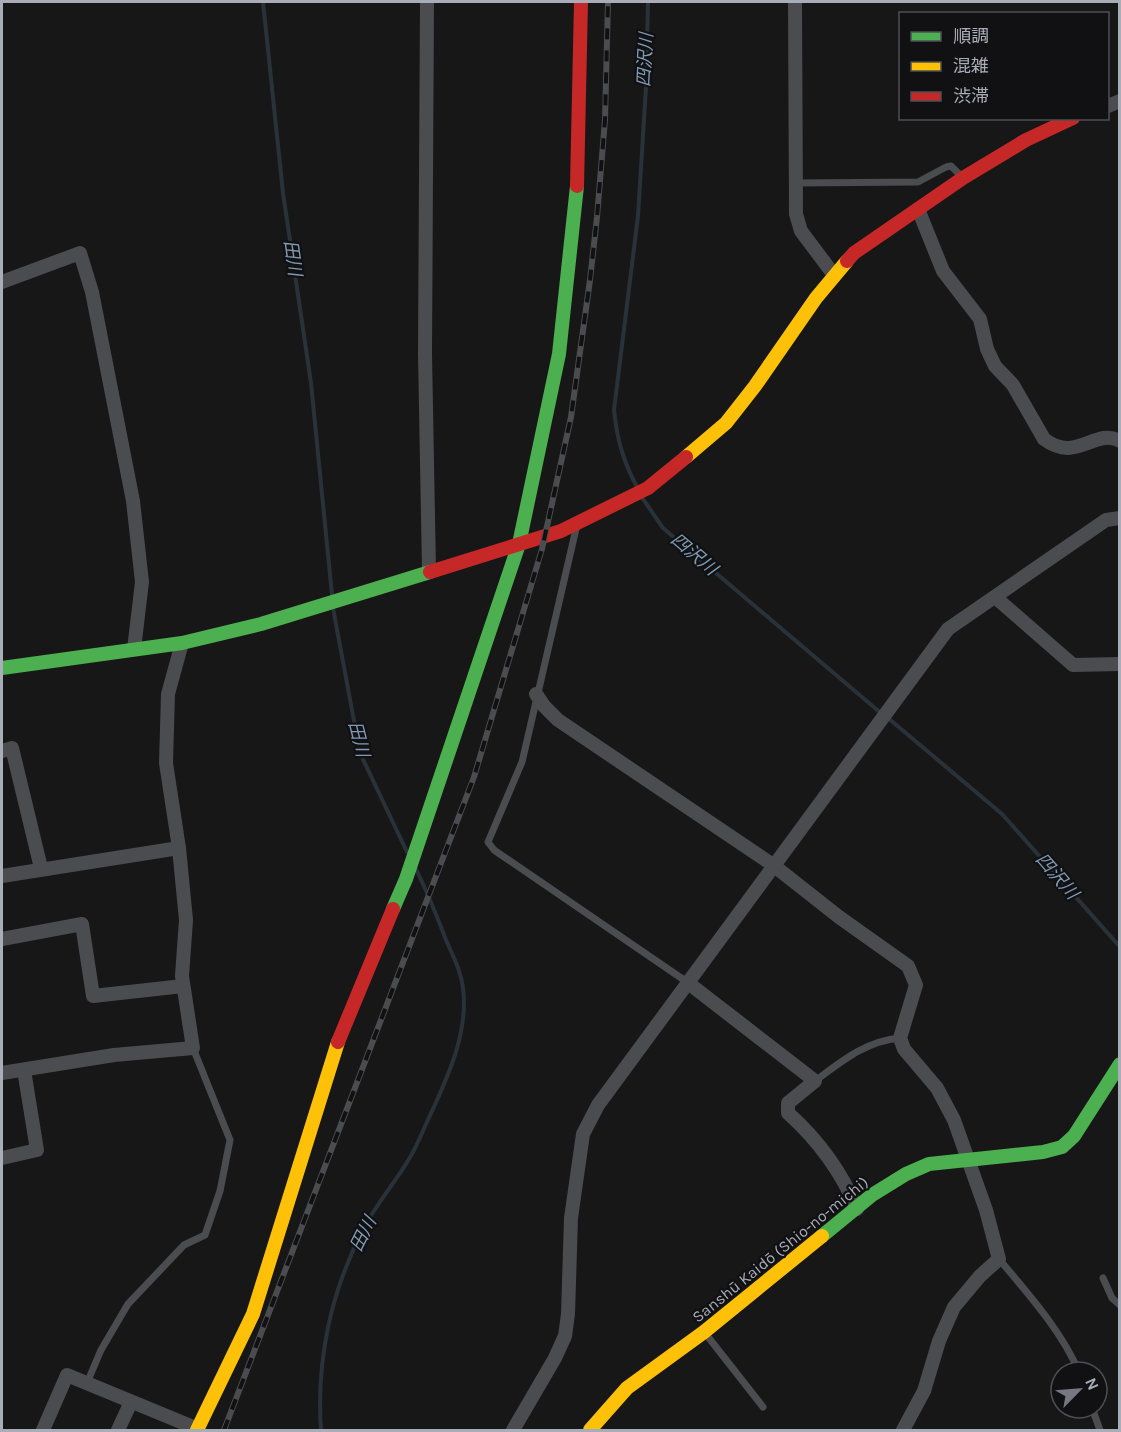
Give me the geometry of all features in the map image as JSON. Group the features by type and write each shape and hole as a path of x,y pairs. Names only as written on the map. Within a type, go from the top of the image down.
{"street":[{"path":"427,2 425,354 429,571"},
{"path":"43,1431 67,1376 198,1430 253,1314 339,1039 416,849 519,544 559,354 566,305 577,198 581,2"},
{"path":"795,2 796,214 801,231 834,275"},
{"path":"2,668 182,643 261,624 577,525 630,498 648,488 726,423 834,275 854,254 963,178 1026,140 1069,120"},
{"path":"918,208 943,271 980,319 987,349 995,366 1013,385 1044,439 1052,446 1062,449 1088,444 1102,437 1115,438 1119,441"},
{"path":"2,282 80,252 92,292 133,501 142,582 134,649"},
{"path":"513,1431 565,1336 568,1314 571,1218 583,1134 598,1105 948,629 1106,520 1119,518"},
{"path":"995,597 1073,665 1119,664"},
{"path":"2,1073 114,1055 193,1048 182,976 186,920 166,764 168,694 182,643"},
{"path":"537,694 544,706 558,720 773,865 839,917 908,966 916,985 900,1038 904,1049 937,1089 954,1120 986,1210 999,1258 980,1275 954,1307 939,1341 924,1391 903,1431"},
{"path":"2,751 12,748 41,868"},
{"path":"2,876 178,848"},
{"path":"2,939 82,924 93,996 183,986"},
{"path":"687,982 815,1081 789,1104 788,1113 804,1127 847,1185 856,1209"},
{"name":"Sanshū Kaidō (Shio-no-michi)","path":"590,1431 627,1388 704,1332 872,1195 906,1174 928,1164 1043,1152 1062,1147 1074,1136 1119,1064"},
{"path":"2,1158 37,1150 24,1070"},
{"path":"118,1431 131,1402"}],"lane":[{"path":"796,183 918,182 951,166 963,178"},
{"path":"577,525 522,762 488,842 494,850 687,982"},
{"path":"815,1081 856,1050 885,1039 900,1038"},
{"path":"87,1383 101,1350 128,1304 184,1245 205,1235 220,1191 230,1140 193,1048"},
{"path":"999,1258 1060,1338 1073,1360"},
{"path":"1103,1278 1112,1298 1119,1305"},
{"path":"704,1332 763,1407"}],"waterway":[{"name":"田川","path":"263,2 283,193 311,383 332,595"},
{"name":"四沢川","path":"637,487 621,450 614,410 638,216 646,87 648,2"},
{"name":"四沢川","path":"643,499 663,528 882,714"},
{"name":"田川","path":"333,608 360,753 407,852"},
{"name":"四沢川","path":"888,718 1002,814 1120,947"},
{"name":"田川","path":"321,1430 320,1404 324,1352 328,1326 343,1276 369,1219 404,1168 416,1146 448,1074 463,1023 463,988 460,976 416,869"}],"railway":[{"path":"224,1430 474,777 542,549 571,417 590,280 605,120 608,2"}],"traffic: fast":[{"path":"393,909 406,879 519,544 559,354 577,186"},
{"path":"2,668 182,643 261,624 430,572"},
{"path":"822,1236 872,1195 906,1174 929,1164 1043,1152 1062,1147 1074,1136 1120,1064"}],"traffic: slow":[{"path":"686,457 726,423 755,386 816,298 847,261"},
{"path":"197,1430 253,1314 338,1042"},
{"path":"590,1430 627,1388 704,1332 822,1236"}],"traffic: jam":[{"path":"577,186 581,2"},
{"path":"847,261 854,253 963,178 1026,140 1069,120"},
{"path":"430,572 561,531 648,488 686,457"},
{"path":"338,1042 393,909"}]}
